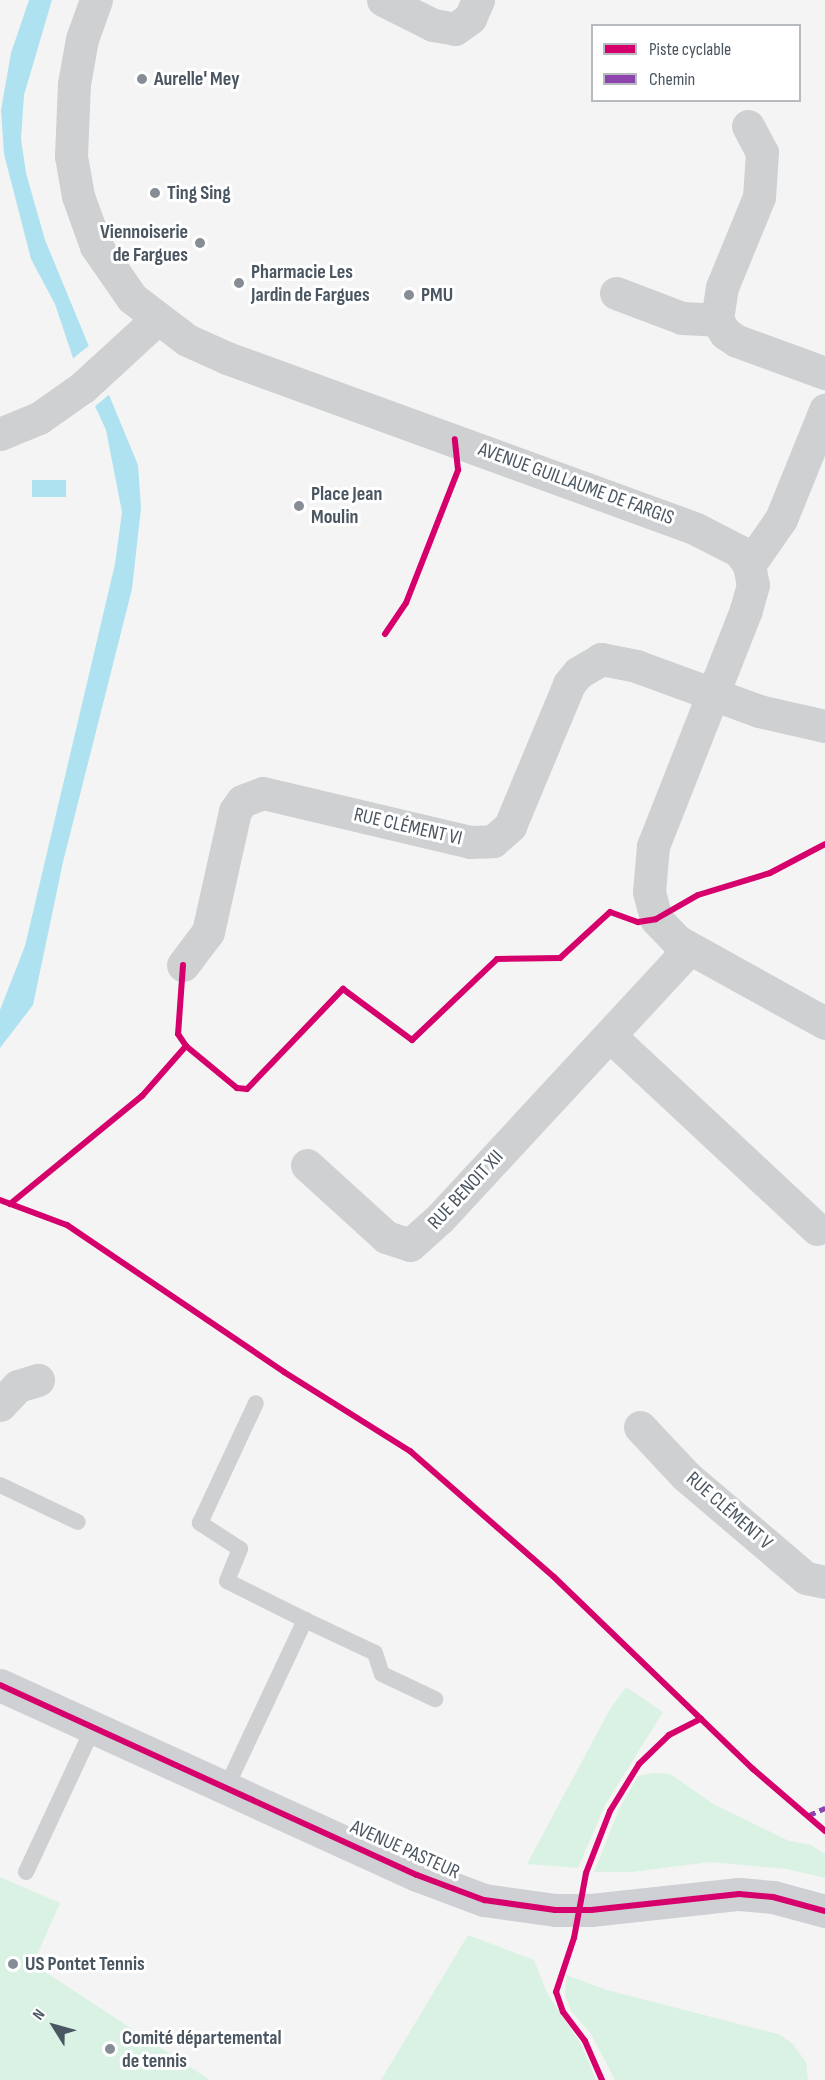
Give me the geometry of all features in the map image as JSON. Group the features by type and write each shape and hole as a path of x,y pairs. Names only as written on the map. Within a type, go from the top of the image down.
{"main road":[{"name":"AVENUE PASTEUR","path":"0,1684 417,1875 484,1900 524,1907 591,1910 739,1894 773,1897 825,1911"}],"street":[{"name":"AVENUE GUILLAUME DE FARGIS","path":"96,0 82,39 74,84 70,156 78,196 96,246 116,280 157,319 187,340 226,358 696,528 739,551 749,565"},
{"path":"383,0 433,26 454,29 470,18 478,0"},
{"path":"748,126 762,152 759,197 722,287 717,320 725,333 737,341 825,374"},
{"path":"616,293 681,318 717,320"},
{"path":"0,434 39,418 93,379 157,319"},
{"path":"824,1020 689,949 663,930 656,919 648,873 653,846 746,610 753,585 749,565 781,519 825,410"},
{"name":"RUE CLÉMENT VI","path":"183,965 208,932 235,811 251,794 263,793 470,842 493,841 510,826 569,684 592,663 614,659 713,694"},
{"path":"713,694 759,711 825,726"},
{"name":"RUE BENOIT XII","path":"307,1165 386,1237 410,1245 440,1218 689,949"},
{"path":"610,1036 818,1229"},
{"path":"0,1405 18,1386 38,1380"},
{"name":"RUE CLÉMENT V","path":"639,1427 686,1476 806,1578 825,1582"}],"lane":[{"path":"256,1403 200,1523 240,1549 227,1581 375,1653 382,1674 435,1699"},
{"path":"0,1485 78,1521"},
{"path":"226,1788 305,1620"},
{"path":"26,1872 93,1728"}],"green space":[{"path":"626,1687 663,1712 605,1805 578,1868 527,1864 610,1709"},
{"path":"653,1773 670,1774 715,1805 789,1841 811,1845 825,1854 825,1878 787,1869 710,1862 632,1872 594,1872 619,1809 638,1776"},
{"path":"0,1877 60,1903 33,1964 210,2080 0,2080"},
{"path":"468,1935 534,1960 548,1995 581,2044 596,2080 381,2080"},
{"path":"566,1975 607,1990 778,2034 792,2043 806,2062 808,2080 615,2080 591,2034 571,2011 565,1995"}],"water":[{"path":"29,0 52,0 24,95 21,139 26,173 45,240 138,465 141,508 132,589 63,862 33,1005 0,1048 0,1010 25,946 115,564 122,512 106,430 73,358 55,304 31,259 4,154 1,110 11,53"},
{"path":"32,480 66,480 66,497 32,497"}],"pier":[{"path":"91,344 111,393 93,408 71,360"}],"marked path":[{"path":"807,1816 825,1808"}],"cycle path":[{"path":"385,634 406,603 458,470 455,439"},
{"path":"10,1204 142,1096 186,1046 237,1088 247,1089 343,989 412,1040 497,959 560,958 610,912 638,922 656,919 698,895 770,873 825,844"},
{"path":"183,965 178,1034 186,1046"},
{"path":"0,1200 67,1225 284,1372 410,1451 554,1577 753,1769 825,1831"},
{"path":"0,1685 417,1875 484,1900 555,1910 591,1910 739,1894 773,1897 825,1911"},
{"path":"602,2080 585,2041 563,2012 556,1992 574,1938 586,1873 610,1811 639,1764 669,1735 701,1719"}],"place":[{"name":"Aurelle' Mey","path":"142,79"},
{"name":"Ting Sing","path":"155,193"},
{"name":"Viennoiserie de Fargues","path":"200,243"},
{"name":"Pharmacie Les Jardin de Fargues","path":"239,283"},
{"name":"PMU","path":"409,295"},
{"name":"Place Jean Moulin","path":"299,506"},
{"name":"US Pontet Tennis","path":"13,1964"},
{"name":"Comité départemental de tennis","path":"110,2049"}]}
